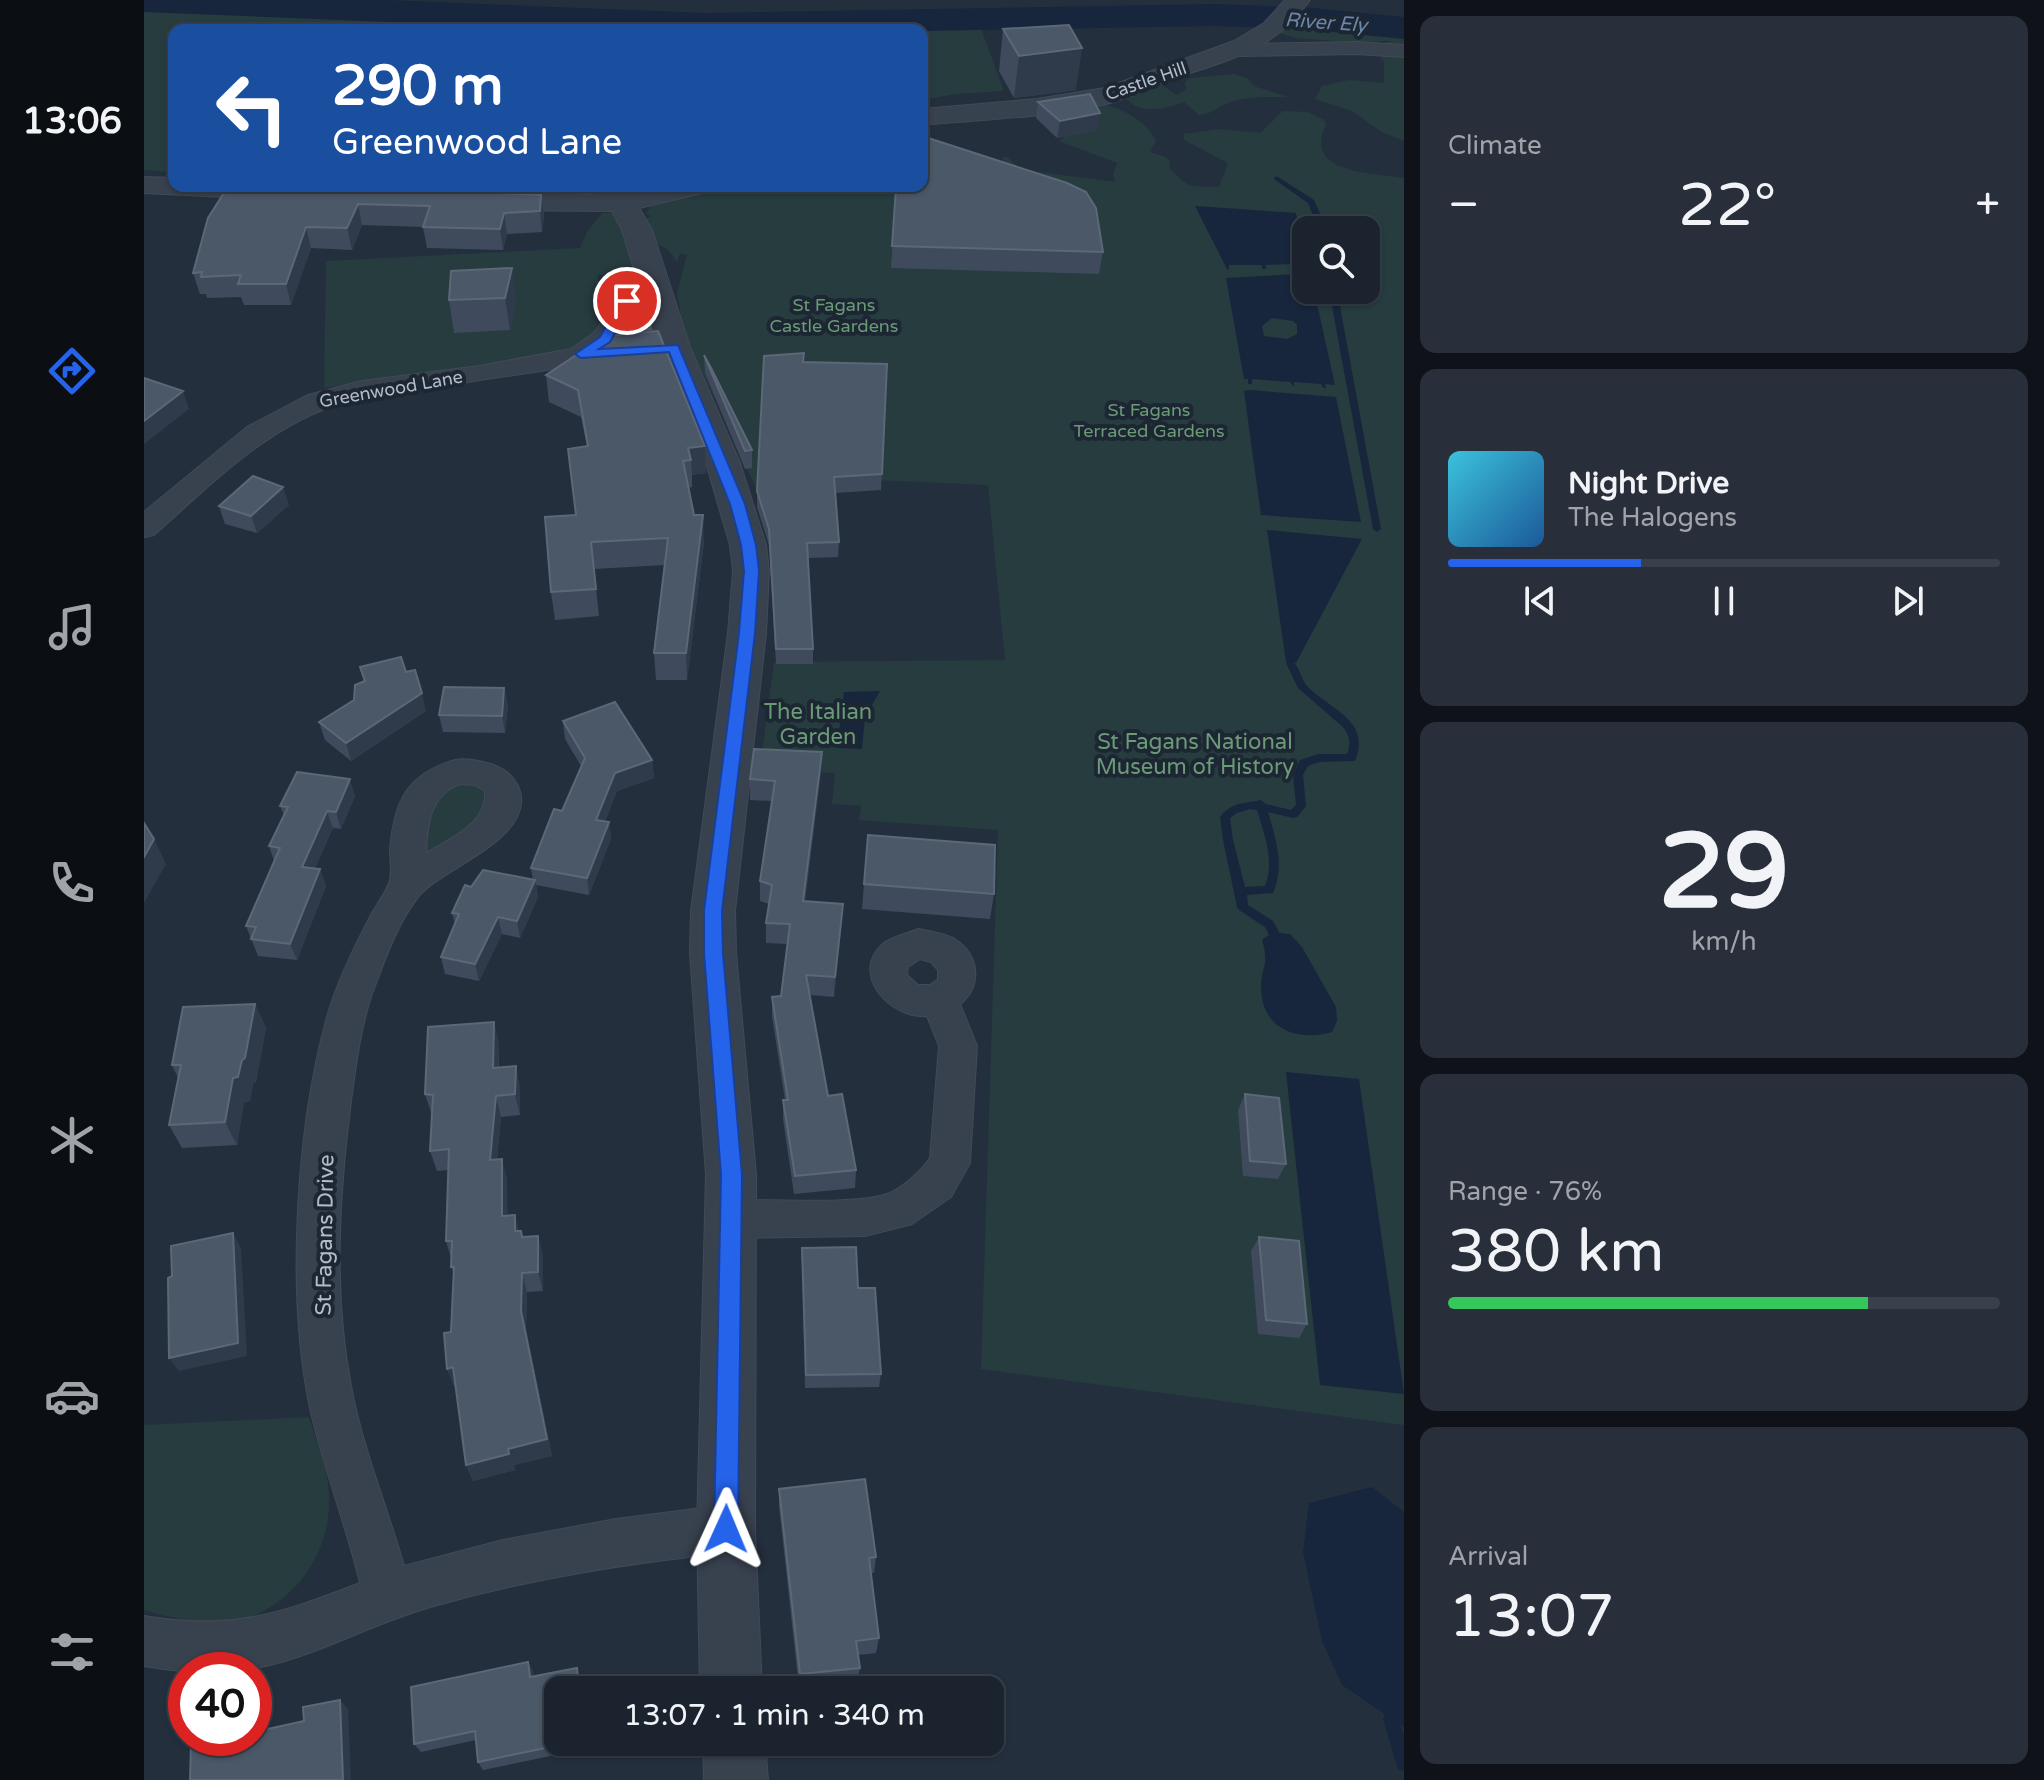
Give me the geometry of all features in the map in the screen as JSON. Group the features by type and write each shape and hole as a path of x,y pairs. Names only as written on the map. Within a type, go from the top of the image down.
{"street":[{"name":"Castle Hill","path":"928,116 1092,99 1240,50 1268,32 1296,3"},
{"path":"1240,50 1357,48 1404,51"},
{"path":"144,185 168,186"},
{"path":"462,200 572,205 621,202 668,192"},
{"path":"621,202 637,230 674,347 737,504 751,571 747,633 713,911 719,1032 729,1126 731,1219 726,1529 731,1676"},
{"name":"Greenwood Lane","path":"581,354 594,348 613,329 627,301 650,270"},
{"name":"Greenwood Lane","path":"144,528 244,443 302,407 351,393 509,369 581,354 674,347"},
{"name":"St Fagans Drive","path":"387,1595 329,1386 320,1286 321,1219 325,1149 346,1018 366,965 408,883"},
{"path":"731,1219 865,1217 897,1211 936,1184 950,1163 958,1046 939,1000"},
{"path":"144,1641 215,1649 250,1645 303,1630 387,1595 481,1569 564,1553 726,1529"},
{"path":"735,1756 736,1780"}],"green space":[{"path":"144,3 555,24 168,24 168,172 144,170"},
{"path":"1287,23 1340,23 1386,32 1404,30 1404,141 1382,132 1352,111 1315,99 1322,86 1349,80 1384,83 1384,62 1374,46 1391,41 1296,38 1273,31"},
{"path":"980,26 1004,91 928,99 928,28"},
{"path":"1234,74 1247,78 1254,86 1288,97 1243,99 1199,115 1184,102 1159,109 1142,108 1122,93 1158,82 1176,95 1186,90 1185,82 1191,78"},
{"name":"St Fagans National Museum of History","path":"1098,102 1132,116 1146,127 1156,141 1150,152 1166,157 1170,162 1169,168 1187,184 1219,187 1228,163 1184,140 1184,134 1219,129 1260,133 1283,111 1308,112 1324,120 1326,125 1321,141 1324,153 1332,162 1359,172 1404,178 1404,1425 981,1369 998,830 859,820 861,806 832,804 835,773 760,769 774,662 1005,660 988,485 872,480 756,488 684,333 677,293 687,255 680,253 677,262 667,249 647,238 637,280 624,292 616,296 613,280 598,274 601,307 607,308 611,316 592,340 555,354 324,388 326,261 580,248 587,232 602,213 614,213 641,221 652,216 646,214 651,204 689,192 928,192 928,185 1002,168 1003,157 1019,168 1031,171 1116,182 1113,175 1117,163 1059,141 1065,137 1067,123"},
{"path":"448,783 480,784 489,796 479,822 424,857 428,809"},
{"path":"309,1417 324,1465 329,1494 323,1539 303,1578 271,1607 229,1623 199,1622 144,1610 144,1425"}],"water":[{"path":"1195,206 1296,213 1297,216 1292,216 1292,264 1266,265 1266,269 1261,265 1229,265 1228,271"},
{"path":"1292,274 1292,304 1317,304 1335,385 1325,384 1326,388 1323,388 1321,384 1294,382 1294,387 1290,382 1252,379 1252,384 1248,384 1248,379 1244,379 1226,278","holes":["1272,318 1293,321 1297,325 1297,334 1287,339 1264,336 1262,326"]},
{"path":"1244,391 1336,397 1361,522 1261,515"},
{"path":"1267,530 1362,539 1296,663 1286,662"},
{"path":"880,691 865,717 862,749 837,748 844,692"},
{"path":"1273,932 1290,934 1302,947 1336,1007 1337,1021 1332,1032 1319,1035 1294,1033 1274,1023 1267,1014 1261,988 1265,961 1262,940"},
{"path":"1286,1072 1359,1079 1404,1394 1320,1385"},
{"path":"1372,1487 1404,1512 1404,1727 1342,1685 1322,1641 1303,1552 1309,1503"}],"building":[{"path":"1069,25 1082,48 1019,56 1003,29"},
{"path":"1090,94 1100,113 1060,121 1038,102"},
{"path":"928,138 1086,192 1096,208 1103,252 892,246 896,192 928,192"},
{"path":"224,192 481,192 541,195 540,211 504,213 500,229 423,227 430,206 358,204 347,228 306,227 286,284 238,284 241,275 201,277 202,272 193,273 208,218"},
{"path":"512,268 505,298 449,300 451,271"},
{"path":"646,312 651,329 618,332 630,314"},
{"path":"658,331 705,446 688,448 691,460 683,461 694,515 703,515 686,653 654,653 668,538 591,542 596,589 551,592 545,517 576,515 568,449 588,446 578,390 546,375 605,336"},
{"path":"804,353 803,362 887,364 882,474 834,477 839,542 807,543 813,649 776,649 769,529 757,491 764,356"},
{"path":"704,355 711,368 752,450 745,451"},
{"path":"144,378 183,391 144,421"},
{"path":"253,476 283,487 251,516 219,506"},
{"path":"401,657 406,672 415,670 422,693 346,743 319,722 354,700 355,685 365,681 360,667"},
{"path":"444,687 504,688 502,716 439,715"},
{"path":"615,702 652,760 615,773 596,820 609,822 587,878 531,868 554,809 562,811 585,758 563,721"},
{"path":"754,749 822,752 803,901 843,904 835,977 806,975 828,1096 842,1094 856,1170 795,1176 783,1100 788,1100 772,997 781,996 790,924 766,923 772,885 760,881 775,781 750,779"},
{"path":"297,772 350,779 336,812 327,811 302,867 320,869 290,944 251,939 256,927 246,926 280,848 269,846 288,807 280,806"},
{"path":"144,823 154,839 144,857"},
{"path":"868,835 995,845 994,894 864,884"},
{"path":"483,870 535,880 517,921 498,917 475,964 441,957 459,914 452,913 465,885 471,887"},
{"path":"255,1004 245,1058 238,1077 233,1078 225,1122 169,1125 181,1065 172,1065 183,1007"},
{"path":"494,1022 493,1068 516,1066 515,1094 496,1096 490,1160 502,1159 502,1216 515,1215 515,1231 521,1231 522,1237 538,1236 538,1272 522,1273 521,1311 547,1439 508,1449 509,1454 466,1465 453,1367 447,1369 444,1333 451,1332 454,1267 451,1267 452,1241 446,1241 449,1149 430,1151 433,1095 425,1094 428,1027"},
{"path":"1245,1094 1279,1098 1286,1164 1250,1161"},
{"path":"233,1233 238,1343 169,1358 168,1278 172,1276 171,1246"},
{"path":"1259,1237 1299,1241 1307,1324 1266,1320"},
{"path":"856,1247 858,1288 875,1288 881,1374 806,1375 802,1248"},
{"path":"865,1479 876,1557 869,1558 879,1638 856,1641 860,1668 800,1674 779,1489"},
{"path":"528,1662 530,1677 577,1668 578,1676 544,1676 544,1748 478,1762 475,1731 414,1744 411,1687"},
{"path":"340,1700 343,1780 190,1780 191,1756 272,1756 272,1728 304,1721 303,1707"}],"waterway":[{"name":"River Ely","path":"144,1 705,24 1214,15 1303,18 1404,28"},
{"path":"1276,178 1311,202 1317,216"},
{"path":"1336,304 1377,529"},
{"path":"1262,807 1293,814 1301,806 1298,775 1304,763 1318,758 1351,758 1355,746 1354,735 1348,726 1301,686 1291,663"},
{"path":"1262,807 1242,806 1225,817 1243,907 1269,924 1273,932"},
{"path":"1241,891 1269,890 1273,880 1274,858 1262,807"},
{"path":"1391,1719 1404,1763"}],"route":[{"path":"627,301 605,339 581,354 674,347 723,463 745,528 751,571 747,633 713,911 713,953 731,1175 726,1529"}],"park label":[{"name":"St Fagans Castle Gardens","path":"834,315"},
{"name":"St Fagans Terraced Gardens","path":"1149,420"},
{"name":"The Italian Garden","path":"818,724"}]}
